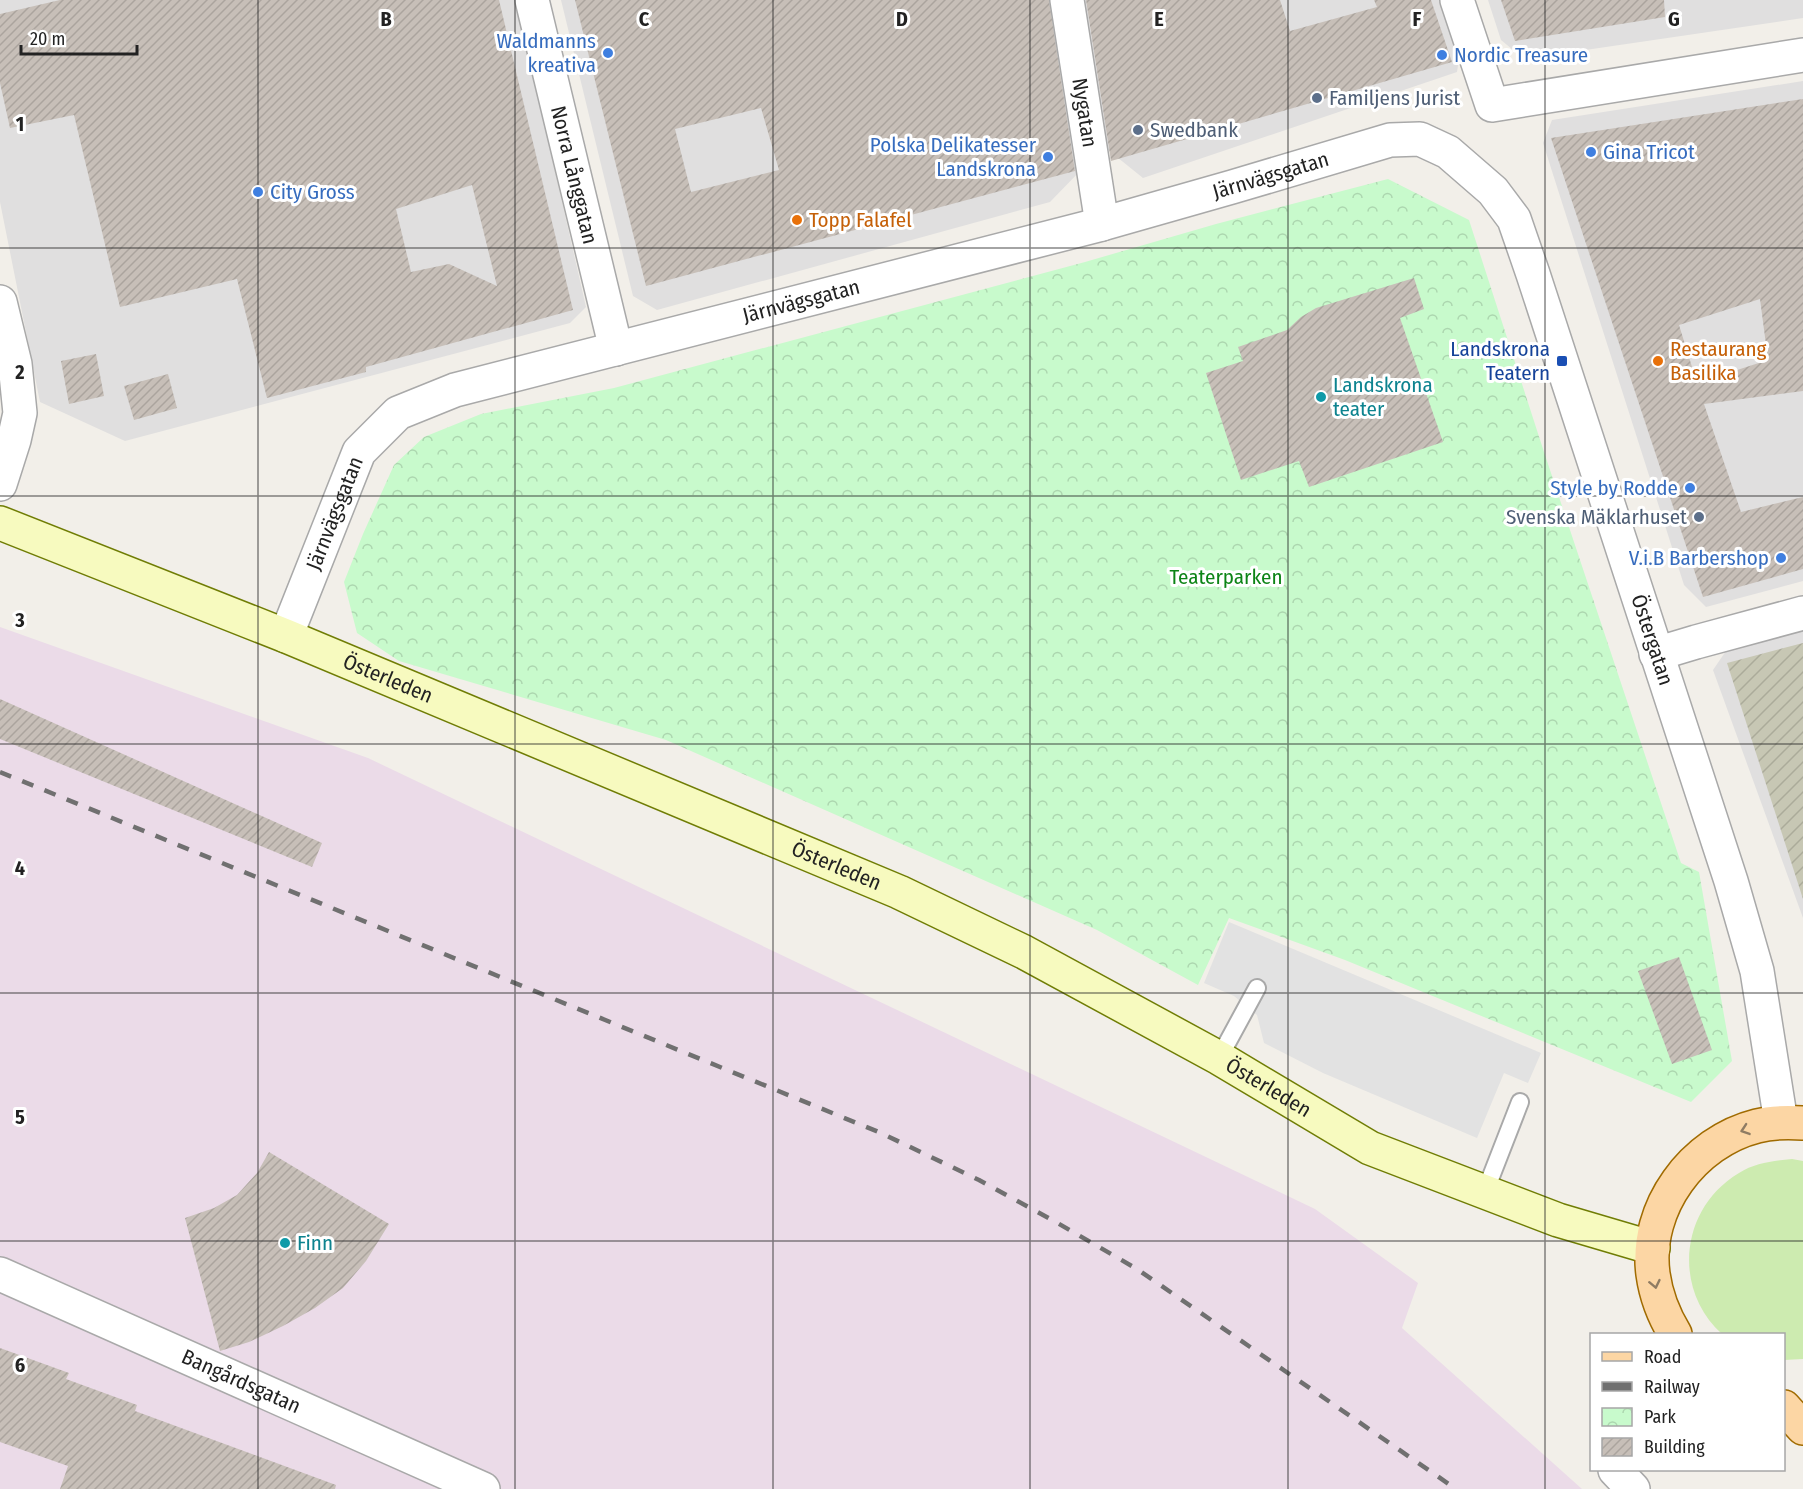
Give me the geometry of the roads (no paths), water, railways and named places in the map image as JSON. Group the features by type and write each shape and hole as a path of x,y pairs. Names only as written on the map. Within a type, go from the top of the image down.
{"main road":[{"path":"1668,1330 1653,1274 1653,1248 1657,1224 1678,1180 1694,1161 1713,1146 1734,1134 1757,1126 1792,1122"},
{"path":"1785,1397 1803,1396"},
{"path":"1785,1408 1803,1428"}],"street":[{"name":"Norra Långgatan","path":"532,0 616,349"},
{"name":"Nygatan","path":"1067,0 1102,224"},
{"path":"1457,0 1492,105 1803,54"},
{"name":"Järnvägsgatan","path":"286,636 359,452 398,413 455,390 1102,224 1232,188 1390,140 1420,139 1448,152"},
{"name":"Östergatan","path":"1448,152 1493,191 1514,219 1731,881 1757,971 1792,1122"},
{"path":"0,302 15,364 20,412 0,484"},
{"name":"Österleden","path":"0,523 286,636 899,892 1024,952 1219,1058 1370,1148 1558,1220 1653,1248"},
{"path":"1656,654 1803,613"},
{"name":"Bangårdsgatan","path":"0,1274 483,1489"}],"lane":[{"path":"1219,1058 1257,988"},
{"path":"1485,1192 1520,1102"}],"railway":[{"path":"0,772 881,1133 979,1180 1137,1269 1456,1489"}],"place":[{"name":"Waldmanns kreativa","path":"608,53"},
{"name":"Nordic Treasure","path":"1442,55"},
{"name":"Familjens Jurist","path":"1317,98"},
{"name":"Swedbank","path":"1138,130"},
{"name":"Gina Tricot","path":"1591,152"},
{"name":"Polska Delikatesser Landskrona","path":"1048,157"},
{"name":"City Gross","path":"258,192"},
{"name":"Topp Falafel","path":"797,220"},
{"name":"Landskrona Teatern","path":"1562,361"},
{"name":"Restaurang Basilika","path":"1658,361"},
{"name":"Landskrona teater","path":"1321,397"},
{"name":"Style by Rodde","path":"1690,488"},
{"name":"Svenska Mäklarhuset","path":"1699,517"},
{"name":"V.i.B Barbershop","path":"1781,558"},
{"name":"Finn","path":"285,1243"}],"park label":[{"name":"Teaterparken","path":"1226,577"}]}
